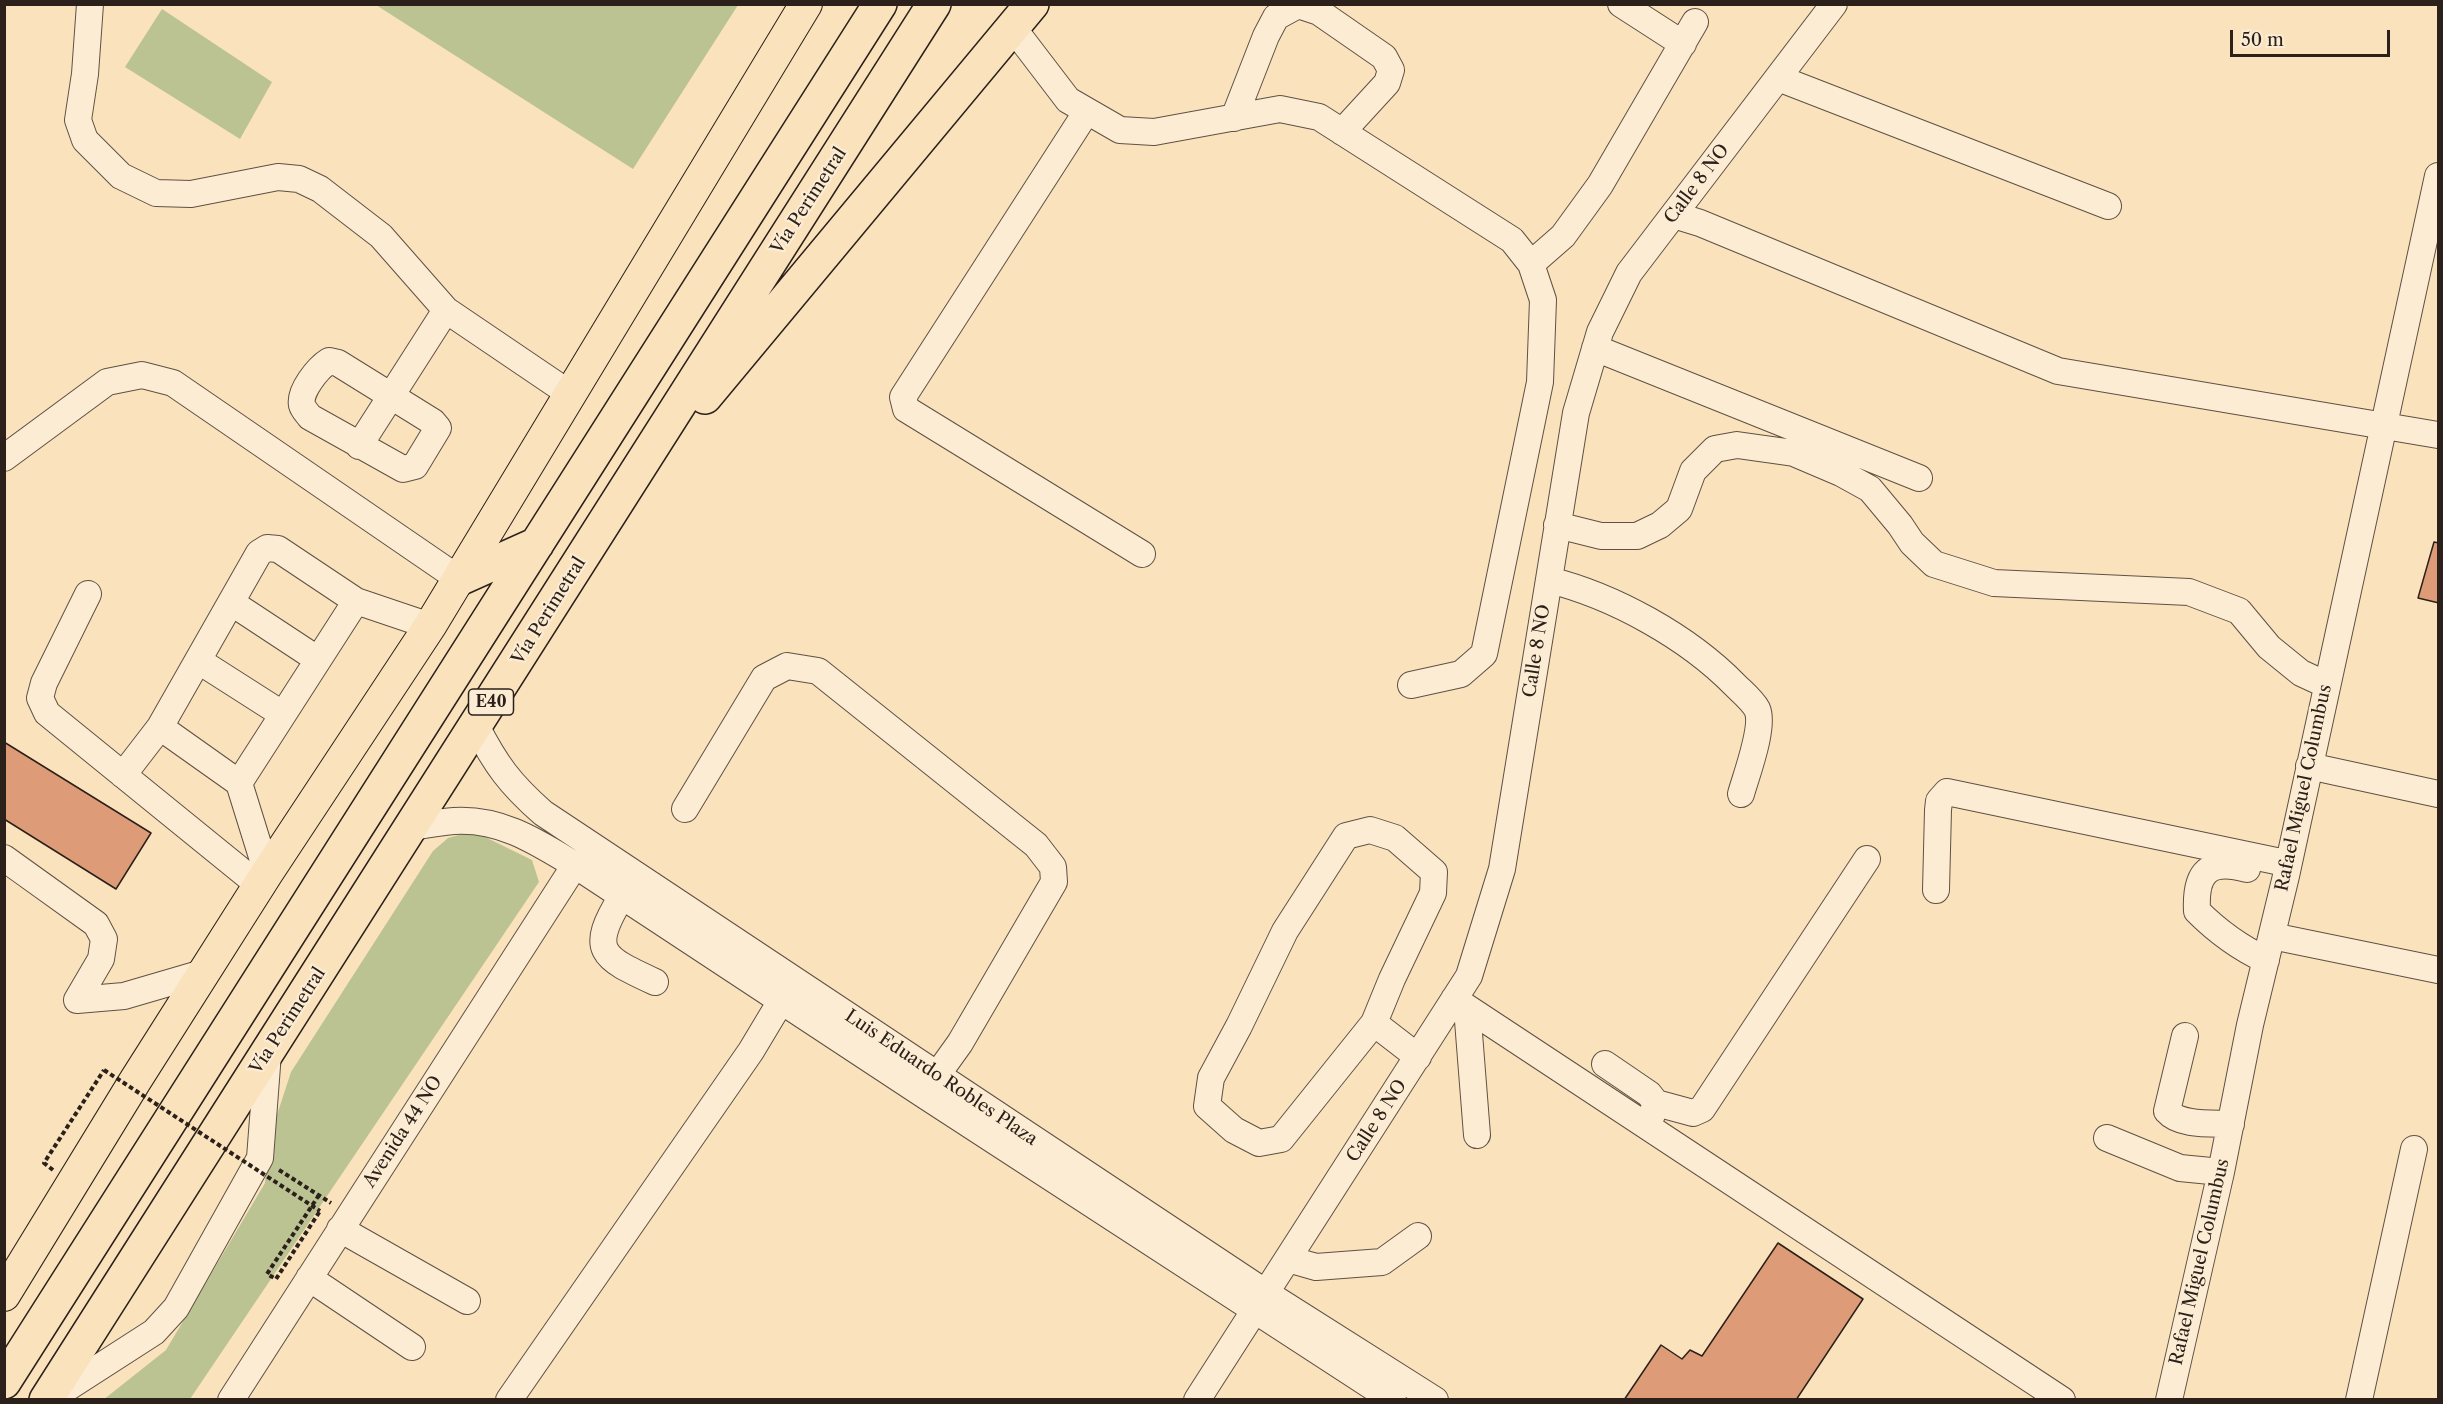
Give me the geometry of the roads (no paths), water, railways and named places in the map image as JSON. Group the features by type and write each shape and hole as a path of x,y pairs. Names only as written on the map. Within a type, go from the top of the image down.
{"highway":[{"name":"E40","path":"4,1382 880,4"},
{"name":"Vía Perimetral","path":"48,1400 934,4"},
{"path":"618,500 1022,16"},
{"path":"459,579 537,544"}],"main road":[{"path":"4,1295 135,1081 263,879 430,626 806,4"}],"street":[{"path":"90,4 85,74 78,120 85,141 122,176 156,193 191,194 278,177 299,179 320,189 381,236 446,310 570,394"},
{"path":"1531,264 1563,236 1600,185 1689,33 1621,4"},
{"name":"Calle 8 NO","path":"1197,1400 1418,1057 1461,1004 1502,869 1576,413 1600,332 1629,273 1834,4"},
{"path":"1234,118 1266,36 1276,17 1298,5 1319,12 1384,57 1390,70 1387,83 1342,132"},
{"path":"1022,16 1068,100 1120,130 1155,132 1280,110 1319,117 1512,240 1531,264 1543,300 1540,382 1484,654 1461,674 1411,685"},
{"path":"1778,78 2108,206"},
{"path":"1087,111 903,397 906,409 1142,554"},
{"name":"Rafael Miguel Columbus","path":"2169,1400 2221,1173 2250,1025 2287,868 2439,176"},
{"path":"1674,214 2058,371 2439,435"},
{"path":"359,446 446,310"},
{"path":"1595,348 1919,478"},
{"path":"329,362 338,363 392,394 434,422 438,428 415,466 409,469 403,469 359,446 310,417 302,407 301,396 321,367 329,362"},
{"path":"4,458 107,382 142,375 173,383 459,579"},
{"path":"1557,525 1601,536 1637,536 1660,525 1680,509 1693,471 1715,449 1737,446 1794,453 1840,472 1870,489 1912,543 1934,564 1994,583 2189,592 2239,611 2269,647 2301,673 2326,685"},
{"path":"123,775 160,726 259,553 267,548 278,549 356,601 430,626"},
{"path":"1549,580 1574,586 1663,627 1726,675 1747,696 1757,710 1758,728 1741,794"},
{"path":"88,594 44,683 40,698 47,713 123,775 263,879"},
{"path":"239,783 356,601"},
{"path":"232,603 317,659"},
{"path":"199,661 282,714"},
{"path":"686,809 764,678 787,666 818,671 1036,844 1053,867 1054,882 960,1043 930,1085"},
{"path":"160,726 239,783 263,879"},
{"name":"Luis Eduardo Robles Plaza","path":"476,726 494,762 515,789 543,813 930,1085 1261,1301 1436,1400"},
{"path":"2309,766 2439,794"},
{"path":"1936,890 1939,801 1947,792 2276,861 2287,868"},
{"name":"Luis Eduardo Robles Plaza","path":"412,827 454,821 488,823 527,835 781,1000 930,1085"},
{"path":"1370,830 1395,838 1434,872 1433,892 1374,1023 1281,1139 1259,1143 1234,1130 1207,1106 1210,1078 1239,1026 1285,930 1346,836 1370,830"},
{"path":"4,858 96,924 104,939 101,959 77,1000 124,996 206,972"},
{"path":"1651,1114 1693,1113 1702,1109 1867,859"},
{"path":"2287,868 2216,864 2205,873 2196,891 2196,910 2218,933 2240,947 2269,948 2439,969"},
{"name":"Avenida 44 NO","path":"231,1400 575,865"},
{"path":"622,896 607,920 604,948 610,958 624,968 655,982"},
{"path":"509,1400 745,1060 781,1000"},
{"path":"1461,1004 1651,1114 2062,1400"},
{"path":"1461,1004 1477,1135"},
{"path":"1374,1023 1418,1057"},
{"path":"2185,1036 2166,1112 2172,1118 2182,1120 2231,1124"},
{"path":"48,1400 154,1332 176,1308 260,1158 268,1052"},
{"path":"1605,1064 1649,1094 1651,1114"},
{"path":"2107,1138 2180,1168 2221,1173"},
{"path":"2359,1400 2414,1149"},
{"path":"345,1222 467,1301"},
{"path":"1288,1259 1316,1267 1382,1262 1418,1236"},
{"path":"309,1278 412,1347"},
{"name":"Luis Eduardo Robles Plaza","path":"1261,1301 1393,1400"}]}
